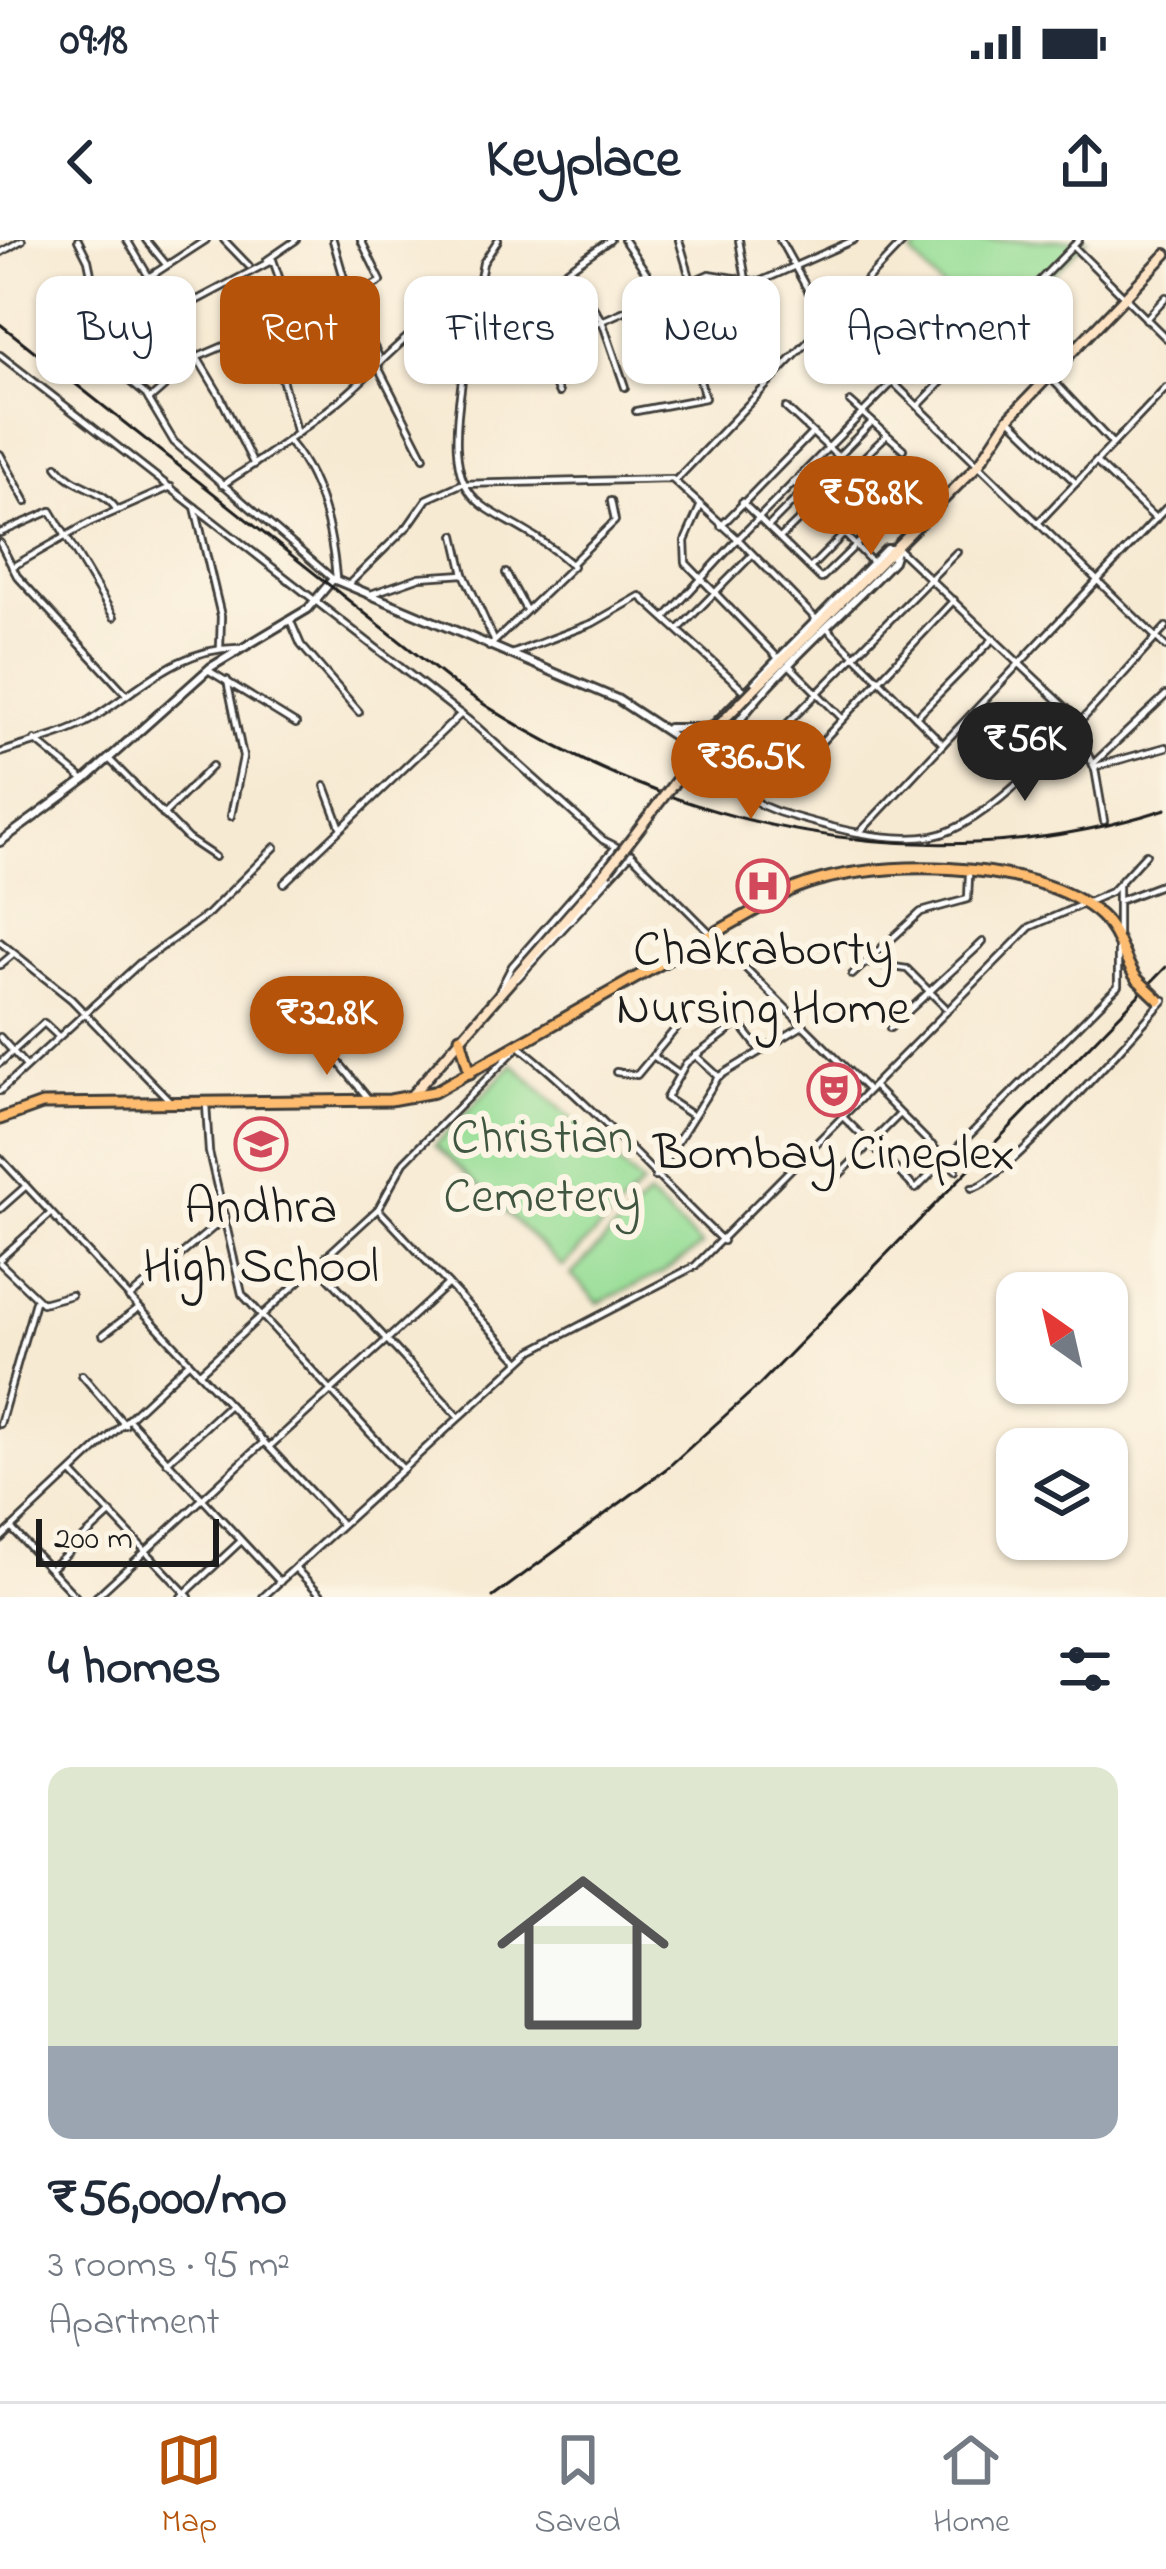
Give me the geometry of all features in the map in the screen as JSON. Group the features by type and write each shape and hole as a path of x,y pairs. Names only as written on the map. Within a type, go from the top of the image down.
{"main road":[{"path":"1073,351 1166,254"},
{"path":"409,1097 606,872 717,727 979,464 1009,418 1041,384"},
{"path":"0,1119 42,1104 409,1097 470,1073 791,890 848,870 970,871 1015,877 1083,904 1115,932 1137,979 1163,1000"},
{"path":"460,1037 470,1073"}],"street":[{"path":"0,253 22,240"},
{"path":"79,240 91,276"},
{"path":"127,240 148,276"},
{"path":"146,240 166,264"},
{"path":"150,276 206,240"},
{"path":"224,240 251,268"},
{"path":"196,299 296,240"},
{"path":"333,240 343,276"},
{"path":"361,240 379,276"},
{"path":"479,276 498,240"},
{"path":"624,240 649,276"},
{"path":"680,240 690,276"},
{"path":"739,240 745,276"},
{"path":"780,240 804,280"},
{"path":"834,251 835,240"},
{"path":"775,276 854,240"},
{"path":"872,276 905,240"},
{"path":"917,406 1079,240"},
{"path":"559,276 608,241"},
{"path":"1073,246 1165,333"},
{"path":"267,260 275,264 279,276"},
{"path":"1146,319 1166,297"},
{"path":"598,323 622,313"},
{"path":"598,315 625,387"},
{"path":"380,359 404,338"},
{"path":"149,400 198,357 220,348"},
{"path":"349,584 409,526 427,499 461,484 676,480 804,348"},
{"path":"196,354 254,465"},
{"path":"0,355 460,714 615,848 631,854 710,936 902,1113 956,1170"},
{"path":"380,365 424,458"},
{"path":"131,384 149,400 174,442 335,579 617,699 713,762 760,805 861,831 920,837 973,821 1166,627"},
{"path":"283,384 296,433"},
{"path":"222,485 289,442 356,384"},
{"path":"462,384 454,434 461,484 493,517 572,563"},
{"path":"555,384 559,393"},
{"path":"636,411 705,398 701,384"},
{"path":"666,616 890,384"},
{"path":"894,384 1166,646"},
{"path":"1057,384 1113,444"},
{"path":"1039,522 1166,388"},
{"path":"850,402 903,449"},
{"path":"786,408 914,529"},
{"path":"1009,418 1076,483"},
{"path":"768,527 872,422"},
{"path":"721,526 812,433"},
{"path":"780,538 887,435"},
{"path":"0,842 84,780 208,670 316,601 335,579 329,530 308,471 289,442"},
{"path":"0,454 26,502"},
{"path":"1096,462 1156,519"},
{"path":"57,466 70,483 102,493 117,510"},
{"path":"676,480 818,620"},
{"path":"793,482 873,563"},
{"path":"12,567 117,510 171,487"},
{"path":"810,568 881,497"},
{"path":"572,563 612,525 611,501"},
{"path":"742,502 821,579 893,509"},
{"path":"701,504 689,527 684,555 701,580 778,658"},
{"path":"194,505 219,605 220,648"},
{"path":"861,831 1166,508"},
{"path":"0,533 51,511 114,617"},
{"path":"455,535 464,574 492,643"},
{"path":"0,543 12,567 126,694"},
{"path":"692,747 886,550 897,548"},
{"path":"897,548 1076,722 1094,766 1104,820"},
{"path":"713,762 740,716 829,630 893,561 897,548"},
{"path":"787,724 957,552"},
{"path":"679,629 752,554"},
{"path":"492,643 573,569 572,563"},
{"path":"506,573 525,608"},
{"path":"370,594 420,578 464,574"},
{"path":"509,655 593,623 636,596 666,616 745,691"},
{"path":"800,765 954,600"},
{"path":"290,619 301,645 359,712"},
{"path":"829,630 944,743"},
{"path":"916,717 994,638"},
{"path":"0,753 86,722 152,675 220,648 239,648"},
{"path":"791,667 844,720"},
{"path":"208,670 296,724"},
{"path":"227,680 243,757 231,816"},
{"path":"1094,766 1166,695"},
{"path":"284,883 460,714"},
{"path":"664,727 709,728"},
{"path":"35,740 84,780"},
{"path":"1094,766 1166,748"},
{"path":"109,758 163,815 215,857"},
{"path":"163,815 212,766"},
{"path":"326,786 341,829"},
{"path":"1,1086 141,962 201,920 275,847"},
{"path":"498,992 512,966 615,848"},
{"path":"498,992 520,976 631,854"},
{"path":"263,1597 520,1361 566,1330 695,1266 1030,927 1118,886 1146,854"},
{"path":"852,975 921,912 970,898 970,871"},
{"path":"1121,900 1166,883"},
{"path":"843,1117 916,1189 1118,986 1118,886"},
{"path":"890,1028 983,942"},
{"path":"0,943 85,1012 171,1102"},
{"path":"0,965 12,955"},
{"path":"866,963 902,966 947,1010"},
{"path":"972,1188 983,1188 1011,1162 1163,1000"},
{"path":"616,1072 637,1075 682,1021"},
{"path":"692,1116 665,1097 677,1073 695,1055 741,1023 760,1051"},
{"path":"0,1063 44,1024 59,1036"},
{"path":"655,1177 718,1077 804,1025"},
{"path":"314,1032 369,1100"},
{"path":"1,1039 26,1066"},
{"path":"199,1373 378,1209 404,1162 519,1046 573,1089 723,1241"},
{"path":"695,1055 718,1077"},
{"path":"653,1056 677,1073"},
{"path":"206,1101 209,1152 227,1216 236,1280 260,1317 403,1468"},
{"path":"836,1178 902,1113"},
{"path":"903,1176 933,1144"},
{"path":"0,1158 341,1525"},
{"path":"0,1209 26,1186"},
{"path":"378,1209 520,1361"},
{"path":"51,1213 0,1261 46,1303 71,1295"},
{"path":"129,1298 227,1216"},
{"path":"317,1264 459,1418"},
{"path":"96,1597 448,1283"},
{"path":"0,1424 36,1298"},
{"path":"104,1335 139,1307"},
{"path":"0,1538 189,1362"},
{"path":"82,1375 280,1582"},
{"path":"167,1462 229,1405"},
{"path":"72,1473 185,1596 242,1541"},
{"path":"50,1569 111,1514"},
{"path":"12,1528 76,1597"},
{"path":"295,1568 323,1597"}],"green space":[{"path":"925,240 1087,240 1050,276 932,276 912,254"},
{"name":"Christian Cemetery","path":"513,1064 642,1185 563,1267 435,1145"},
{"path":"648,1196 702,1246 662,1273 598,1303 571,1275"}],"railway":[{"path":"0,324 454,684 533,734 618,776 705,808 796,830 888,842 981,843 1074,832 1166,809"},
{"path":"493,1597 666,1469 759,1385 1166,967"}],"place":[{"name":"Chakraborty Nursing Home","path":"763,886"},
{"name":"Bombay Cineplex","path":"834,1090"},
{"name":"Andhra High School","path":"261,1144"}]}
